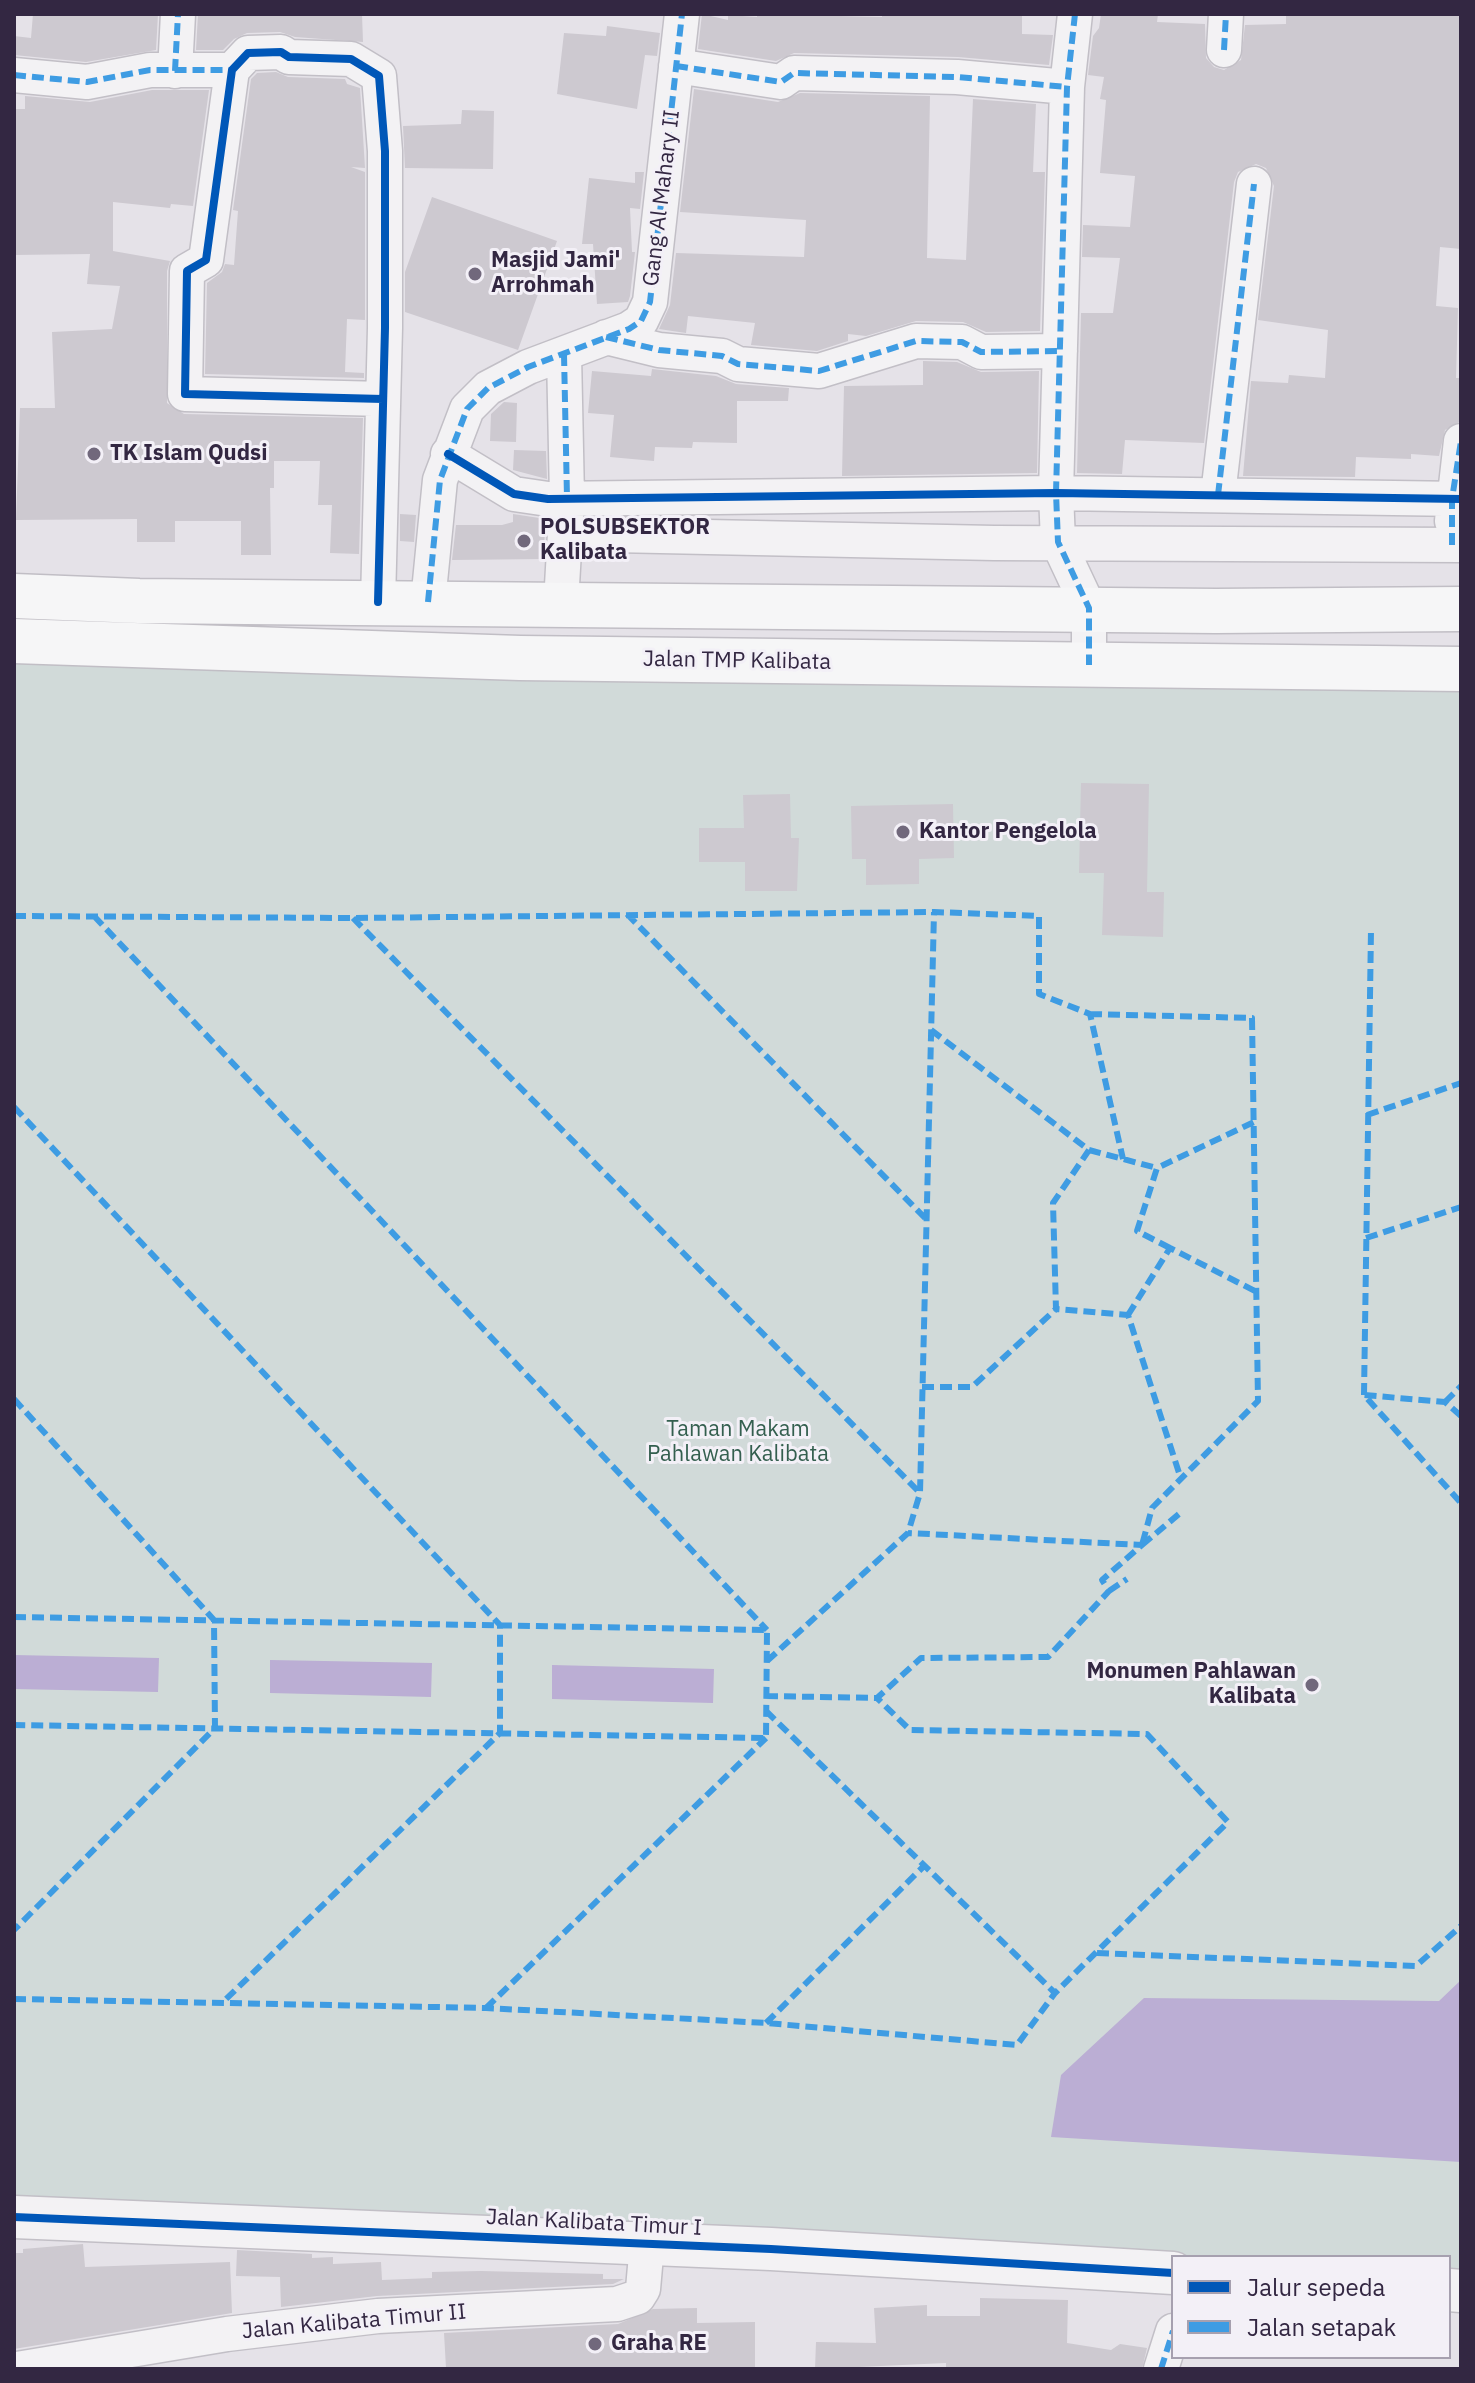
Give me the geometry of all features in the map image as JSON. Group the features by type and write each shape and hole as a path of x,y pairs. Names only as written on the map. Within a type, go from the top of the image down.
{"main road":[{"path":"14,596 378,602 1461,609"},
{"path":"520,658 531,649 538,627 536,612 545,603"},
{"path":"1396,609 1382,623 1380,643 1383,653 1404,669"},
{"name":"Jalan TMP Kalibata","path":"14,641 520,658 1461,669"}],"street":[{"path":"175,71 178,14"},
{"name":"Gang Al Mahary II","path":"428,602 440,480 467,409 488,388 641,321 650,302 682,14"},
{"path":"1075,14 1067,87 1056,493 1058,542 1089,608 1089,665"},
{"path":"1224,50 1226,14"},
{"path":"378,602 383,399 385,151 379,76 351,59 289,57 281,52 248,53 232,70 206,260 187,271 185,394 383,399"},
{"path":"676,66 781,82 794,73 957,77 1067,87"},
{"path":"14,75 87,82 150,70 232,70"},
{"path":"1218,495 1254,184"},
{"path":"606,337 659,350 722,356 738,364 819,371 916,341 962,342 981,352 1060,351"},
{"path":"545,603 565,534 564,354"},
{"path":"565,534 1456,545 1461,441"},
{"path":"448,454 514,494 567,498 1056,493 1457,499"},
{"name":"Jalan Kalibata Timur I","path":"14,2217 647,2244 1171,2273"},
{"name":"Jalan Kalibata Timur II","path":"17,2369 227,2334 378,2316 617,2304 638,2297 643,2289 647,2244"},
{"path":"1161,2369 1171,2337"}],"green space":[{"name":"Taman Makam Pahlawan Kalibata","path":"14,641 1461,669 1461,2288 1451,2287 1451,2255 1171,2257 14,2217"}],"shaded area":[{"path":"14,1655 159,1658 158,1692 14,1689"},
{"path":"270,1660 432,1663 431,1697 270,1693"},
{"path":"552,1665 714,1669 713,1703 552,1699"},
{"path":"1461,1980 1461,2162 1051,2137 1061,2075 1144,1998 1439,2001"}],"building":[{"path":"33,14 158,14 156,50 86,62 14,55 14,36 31,38"},
{"path":"198,14 362,14 363,42 295,37 280,32 247,33 234,39 223,50 196,50"},
{"path":"702,14 728,20 728,15 757,17 757,14 882,17 882,14 1022,14 1022,34 1053,35 1049,65 958,57 794,53 776,61 698,49"},
{"path":"1101,14 1158,14 1157,22 1205,24 1206,58 1214,67 1224,70 1241,60 1245,25 1286,24 1286,14 1461,14 1461,249 1440,247 1436,306 1458,308 1456,378 1461,378 1461,421 1445,430 1439,456 1411,454 1411,459 1356,457 1355,477 1243,476 1251,381 1288,383 1289,375 1325,378 1328,330 1258,320 1274,186 1266,168 1256,164 1238,172 1234,182 1204,443 1125,440 1122,474 1077,473 1081,313 1113,313 1120,258 1082,257 1083,225 1130,227 1135,176 1100,173 1106,100 1100,99 1104,77 1088,75 1093,36 1099,28"},
{"path":"607,26 660,33 657,56 645,55 637,109 557,94 564,33 606,36"},
{"path":"276,72 288,77 345,79 347,84 360,88 365,168 351,167 365,172 365,320 347,319 345,372 364,373 364,378 205,374 207,283 222,272 225,264 234,265 238,211 233,210 251,79 257,73"},
{"path":"694,89 778,102 800,93 930,96 927,258 966,260 973,99 1036,104 1033,172 1045,172 1040,331 986,332 963,322 916,321 866,336 848,334 848,341 817,351 751,345 755,323 688,316 686,333 659,329 670,305 676,253 804,257 806,220 680,212"},
{"path":"152,90 209,90 193,206 171,204 170,208 113,202 113,251 170,261 167,271 167,403 184,414 363,418 359,554 330,553 332,505 318,505 320,461 274,461 274,488 270,488 271,555 241,555 241,521 175,521 175,542 137,542 137,519 16,520 20,408 55,408 52,332 112,329 120,286 87,284 90,254 14,255 14,109 25,109 25,96 90,102"},
{"path":"462,110 494,111 493,169 405,168 403,126 461,124"},
{"path":"635,172 644,172 640,209 630,208 632,252 635,252 630,296 628,302 597,304 593,244 582,244 589,178 635,183"},
{"name":"Masjid Jami' Arrohmah","path":"432,197 557,241 518,350 405,312 405,272"},
{"path":"923,361 957,362 981,372 1039,371 1037,473 842,476 844,386 923,385"},
{"path":"652,369 716,376 736,384 789,388 788,401 737,401 737,443 693,442 692,448 655,447 654,461 610,457 614,415 588,413 592,371 651,376"},
{"path":"504,402 517,403 516,442 490,441 491,414"},
{"path":"514,450 546,451 547,479 513,470"},
{"path":"400,514 416,515 414,542 400,541"},
{"path":"513,514 546,519 543,559 452,560 456,525 502,525 513,522"},
{"path":"1081,783 1149,784 1147,892 1164,892 1163,937 1102,935 1104,873 1079,873"},
{"path":"790,794 791,838 799,838 797,891 745,891 745,862 699,862 699,828 744,828 743,795"},
{"name":"Kantor Pengelola","path":"953,804 954,858 919,859 919,884 866,885 866,859 852,859 851,806"},
{"path":"83,2244 85,2267 230,2262 232,2313 14,2349 14,2253 23,2253 23,2249"},
{"path":"237,2250 312,2254 312,2258 333,2257 333,2264 381,2262 382,2280 432,2278 432,2272 481,2271 603,2274 603,2279 624,2279 613,2284 377,2296 281,2307 280,2277 236,2276"},
{"path":"980,2298 1068,2300 1067,2343 1111,2350 1120,2344 1147,2348 1142,2369 946,2369 946,2363 815,2369 816,2342 876,2343 874,2308 927,2305 927,2316 980,2316"},
{"path":"697,2308 697,2323 755,2322 755,2369 446,2368 444,2333 618,2324 653,2309"}],"marked path":[{"path":"175,71 178,14"},
{"path":"428,602 440,480 467,409 488,388 528,367 629,329 641,321 650,302 682,14"},
{"path":"1075,14 1067,87 1056,493 1058,542 1089,608 1089,665"},
{"path":"1224,50 1226,14"},
{"path":"676,66 781,82 794,73 957,77 1067,87"},
{"path":"14,75 87,82 150,70 232,70"},
{"path":"1218,495 1254,184"},
{"path":"606,337 659,350 722,356 738,364 819,371 916,341 962,342 981,352 1060,351"},
{"path":"564,354 567,498"},
{"path":"1452,545 1452,499 1461,441"},
{"path":"14,916 353,918 934,912 1039,916 1039,994 1090,1014 1123,1159"},
{"path":"767,1661 908,1533 920,1493 934,912"},
{"path":"627,914 925,1218"},
{"path":"94,916 767,1630"},
{"path":"353,918 920,1493"},
{"path":"1364,1395 1371,930"},
{"path":"1090,1014 1252,1018 1258,1401 1152,1508 1142,1545"},
{"path":"931,1030 1089,1150 1053,1203 1056,1309 1128,1315 1181,1479"},
{"path":"1367,1115 1461,1083"},
{"path":"14,1107 500,1625 500,1733 222,2003"},
{"path":"1170,1248 1137,1231 1157,1168 1254,1122"},
{"path":"1089,1150 1157,1168"},
{"path":"1366,1238 1461,1207"},
{"path":"1128,1315 1170,1248 1257,1292"},
{"path":"922,1387 972,1387 1056,1309"},
{"path":"1445,1402 1461,1386"},
{"path":"1461,1416 1445,1402 1364,1395 1461,1503"},
{"path":"14,1399 214,1620 215,1728 14,1930"},
{"path":"1142,1545 1179,1514"},
{"path":"766,1696 877,1698 921,1658 1048,1657 1109,1591 1102,1580 1142,1545 908,1533"},
{"path":"1109,1591 1127,1579"},
{"path":"14,1617 767,1630 766,1738 14,1725"},
{"path":"766,1711 1055,1993 1228,1822 1147,1734 910,1730 877,1698"},
{"path":"486,2008 766,1738"},
{"path":"766,2023 925,1865"},
{"path":"1097,1953 1416,1966 1461,1926"},
{"path":"14,1999 486,2008 766,2023 1017,2045 1055,1993"},
{"path":"1161,2369 1171,2337"}],"cycle path":[{"path":"378,602 385,328 385,151 379,76 351,59 289,57 281,52 248,53 232,70 206,260 187,271 185,394 383,399"},
{"path":"448,454 514,494 548,499 1056,493 1461,499"},
{"path":"14,2217 771,2249 1171,2273"}],"place":[{"name":"Masjid Jami' Arrohmah","path":"475,274"},
{"name":"TK Islam Qudsi","path":"94,454"},
{"name":"POLSUBSEKTOR Kalibata","path":"524,541"},
{"name":"Kantor Pengelola","path":"903,832"},
{"name":"Monumen Pahlawan Kalibata","path":"1312,1685"},
{"name":"Graha RE","path":"595,2344"}]}
